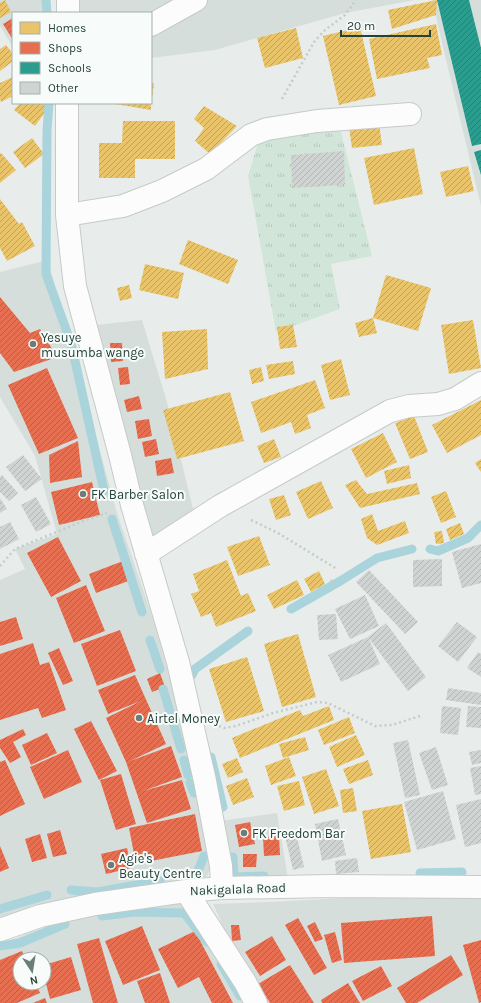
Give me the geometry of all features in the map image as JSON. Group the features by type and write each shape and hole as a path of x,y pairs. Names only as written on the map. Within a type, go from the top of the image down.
{"street":[{"path":"68,0 68,12"},
{"path":"152,24 196,0"},
{"path":"67,104 67,215 75,286 132,505 178,662 208,796 221,866 222,888"},
{"path":"67,215 124,206 162,191 206,169 251,136 267,128 317,121 410,114"},
{"path":"146,554 220,506 390,411 409,406 438,404 455,399 481,383"},
{"name":"Nakigalala Road","path":"0,930 40,916 95,904 186,891 222,888 330,886 481,887"},
{"path":"186,891 245,982 256,1003"}],"path":[{"path":"267,128 314,42 326,29 345,15 356,0"},
{"path":"0,566 15,549 86,520 132,505"},
{"path":"220,506 278,533 337,569"},
{"path":"402,546 404,556"},
{"path":"331,580 337,588"},
{"path":"216,720 219,726 224,728 236,726 273,713 317,702 328,703 375,726 392,725 420,716"}],"shaded area":[{"path":"0,0 46,0 48,12 12,12 12,45 0,26"},
{"path":"67,0 415,0 345,13 215,50 152,58 152,12 67,12"},
{"path":"432,0 481,0 481,206 455,98"},
{"path":"48,260 117,513 152,616 174,691 212,862 207,877 0,917 0,580 25,569 15,549 57,534 35,456 0,397 0,272"},
{"path":"142,320 167,402 194,513 153,541 95,325"},
{"path":"277,813 288,878 232,882 220,821"},
{"path":"481,891 481,1003 258,1003 213,904 268,902"},
{"path":"182,901 248,1003 0,1003 0,945 28,933 89,914"}],"green space":[{"path":"339,124 372,256 331,264 340,309 276,332 248,176 258,143"}],"building: Homes":[{"path":"5,0 11,12 0,18 0,3"},
{"path":"437,0 436,15 392,29 388,10"},
{"path":"436,24 442,55 427,58 430,68 377,79 369,39"},
{"path":"360,27 376,96 339,105 323,36"},
{"path":"296,28 303,58 265,68 257,38"},
{"path":"6,45 12,53 12,62 0,71 0,49"},
{"path":"12,77 12,96 1,102 0,99 0,83"},
{"path":"152,83 154,83 152,99"},
{"path":"19,104 45,104 49,107 35,126 14,110"},
{"path":"115,104 151,104 151,110"},
{"path":"204,106 237,126 210,154 195,141 204,128 194,119"},
{"path":"123,121 175,121 175,159 135,159 135,178 99,178 99,143 122,143"},
{"path":"379,123 382,145 352,148 349,127"},
{"path":"32,138 44,154 25,168 13,152"},
{"path":"414,148 423,194 374,205 364,158"},
{"path":"1,153 16,170 0,183 0,154"},
{"path":"468,166 474,191 446,197 440,172"},
{"path":"0,199 19,224 22,222 35,246 7,261 0,248"},
{"path":"188,240 238,260 228,284 179,264"},
{"path":"145,264 184,273 178,299 139,290"},
{"path":"386,275 431,288 418,331 373,318"},
{"path":"129,285 132,298 120,301 117,288"},
{"path":"373,318 377,333 359,337 355,323"},
{"path":"473,320 481,368 449,374 441,325"},
{"path":"293,325 297,347 280,349 277,327"},
{"path":"207,329 208,369 165,379 162,332"},
{"path":"341,359 350,395 330,400 321,365"},
{"path":"293,361 295,374 269,379 266,365"},
{"path":"261,367 264,381 252,384 249,370"},
{"path":"315,380 325,408 307,415 311,428 295,434 291,422 261,433 251,402"},
{"path":"230,392 244,441 177,459 163,410"},
{"path":"481,400 481,435 447,453 432,425"},
{"path":"414,416 428,452 410,459 395,423"},
{"path":"383,433 397,462 366,478 351,449"},
{"path":"274,439 281,457 264,463 257,446"},
{"path":"481,459 481,472 475,463"},
{"path":"409,465 411,478 387,484 384,471"},
{"path":"356,480 367,494 417,483 420,494 360,508 345,485"},
{"path":"321,481 333,508 308,519 296,492"},
{"path":"446,491 456,517 441,523 431,497"},
{"path":"284,495 291,515 276,520 269,499"},
{"path":"372,514 378,531 405,521 409,533 377,545 367,538 361,519"},
{"path":"460,523 464,534 450,540 446,529"},
{"path":"442,531 444,543 436,544 434,532"},
{"path":"259,536 270,565 238,576 227,547"},
{"path":"227,560 241,596 248,593 256,611 216,627 211,613 201,617 191,594 199,591 193,574"},
{"path":"319,571 325,584 311,592 304,579"},
{"path":"297,580 304,595 274,609 267,595"},
{"path":"298,634 316,697 282,707 264,644"},
{"path":"247,657 264,711 226,722 209,669"},
{"path":"329,706 334,720 240,758 232,738 300,710 303,716"},
{"path":"349,717 355,733 324,745 318,730"},
{"path":"356,735 365,755 337,767 329,747"},
{"path":"305,737 309,750 283,758 279,744"},
{"path":"289,757 296,776 271,785 265,766"},
{"path":"237,758 243,772 228,778 222,764"},
{"path":"368,760 373,775 349,784 343,769"},
{"path":"326,769 339,806 314,814 302,777"},
{"path":"247,778 254,797 233,805 226,786"},
{"path":"299,781 305,805 284,811 277,786"},
{"path":"353,788 357,811 343,813 340,790"},
{"path":"402,804 411,852 371,859 362,811"}],"building: Shops":[{"path":"12,19 12,38 3,24"},
{"path":"0,297 30,333 40,329 57,357 14,372 0,353"},
{"path":"110,343 122,343 123,361 111,362"},
{"path":"128,367 130,384 120,385 118,368"},
{"path":"47,368 78,438 39,454 8,385"},
{"path":"139,396 142,409 127,412 124,400"},
{"path":"149,419 152,436 138,439 135,421"},
{"path":"156,439 159,454 145,457 142,442"},
{"path":"78,441 82,477 50,483 49,455"},
{"path":"171,458 174,473 157,476 155,461"},
{"path":"92,482 100,515 59,525 51,492"},
{"path":"58,537 81,581 51,597 27,553"},
{"path":"123,561 131,580 96,593 89,574"},
{"path":"86,585 105,631 74,643 56,598"},
{"path":"16,617 23,639 0,646 0,622"},
{"path":"120,630 136,671 97,686 81,644"},
{"path":"33,643 40,665 49,662 66,710 42,718 38,708 0,720 0,654"},
{"path":"59,648 73,681 63,685 48,653"},
{"path":"160,673 165,687 152,692 147,679"},
{"path":"135,675 166,744 130,761 171,746 182,777 143,791 182,780 191,809 147,823 126,762 106,718 141,701 108,714 98,690"},
{"path":"91,721 117,771 99,780 74,729"},
{"path":"23,729 26,735 13,742 21,757 10,763 0,748 0,740"},
{"path":"47,733 57,753 31,765 22,745"},
{"path":"68,750 82,782 44,799 30,767"},
{"path":"5,760 25,804 0,816 0,762"},
{"path":"121,774 136,824 116,830 100,780"},
{"path":"195,814 202,851 136,864 129,828"},
{"path":"250,822 255,844 239,847 235,825"},
{"path":"60,830 67,854 53,857 47,834"},
{"path":"40,834 47,858 32,862 25,839"},
{"path":"279,836 280,855 264,856 263,837"},
{"path":"0,846 9,868 0,872"},
{"path":"127,848 131,868 106,874 101,854"},
{"path":"243,854 257,854 256,867 243,867"},
{"path":"432,916 435,956 344,963 341,923"},
{"path":"298,918 327,968 314,975 285,925"},
{"path":"315,922 323,939 315,942 307,926"},
{"path":"231,925 239,925 241,940 232,941"},
{"path":"142,926 160,970 123,985 105,941"},
{"path":"195,931 233,1003 212,1003 199,977 178,988 158,949"},
{"path":"335,932 342,960 332,963 324,935"},
{"path":"272,936 286,960 260,976 245,952"},
{"path":"99,938 118,1003 93,1003 77,944"},
{"path":"481,940 481,1002 479,1003 463,945"},
{"path":"12,955 12,991 39,991 40,993 17,1003 0,1003 0,960"},
{"path":"451,955 463,975 417,1003 406,1003 397,988"},
{"path":"71,957 81,990 50,999 48,991 52,991 52,963"},
{"path":"290,965 314,1003 270,1003 258,984"},
{"path":"381,966 392,986 363,1001 352,981"},
{"path":"160,973 170,1003 145,1003 137,981"},
{"path":"348,983 360,1003 322,1003 321,1000"},
{"path":"45,998 47,1003 33,1003"}],"building: Schools":[{"path":"437,0 469,0 481,48 481,144 472,146"},
{"path":"481,150 481,175 474,152"}],"building: Other":[{"path":"344,151 345,185 292,188 291,155"},
{"path":"23,455 42,479 25,491 6,467"},
{"path":"2,475 18,493 9,501 0,492 0,477"},
{"path":"36,497 51,524 36,532 21,505"},
{"path":"0,498 7,509 0,513"},
{"path":"10,522 19,539 0,549 0,527"},
{"path":"481,544 481,583 462,588 452,552"},
{"path":"442,559 442,586 413,587 413,560"},
{"path":"369,570 418,622 405,634 356,582"},
{"path":"365,595 379,626 350,639 335,609"},
{"path":"336,614 338,639 319,640 317,615"},
{"path":"457,622 477,637 458,662 438,646"},
{"path":"386,623 426,677 408,691 368,637"},
{"path":"368,637 380,664 341,682 328,655"},
{"path":"478,652 481,654 481,677 467,668"},
{"path":"448,688 481,693 481,705 446,700"},
{"path":"442,706 461,708 458,735 440,733"},
{"path":"468,706 481,707 481,728 466,727"},
{"path":"408,740 420,795 405,798 393,743"},
{"path":"436,747 448,785 432,790 419,753"},
{"path":"481,750 481,763 472,765 469,752"},
{"path":"481,766 481,794 475,795 470,768"},
{"path":"443,791 456,839 417,850 404,802"},
{"path":"481,799 481,843 465,847 456,805"},
{"path":"338,819 346,855 322,861 315,824"},
{"path":"296,833 304,867 293,870 285,836"},
{"path":"357,858 359,872 336,874 335,861"}],"waterway":[{"path":"46,0 47,12"},
{"path":"49,104 47,130 46,274 71,343 104,491"},
{"path":"112,519 142,612"},
{"path":"430,549 438,551 468,538 481,525"},
{"path":"291,609 377,558 412,549"},
{"path":"192,675 195,669 248,631"},
{"path":"150,640 160,669"},
{"path":"163,689 181,749"},
{"path":"211,757 223,807"},
{"path":"184,760 188,775"},
{"path":"190,783 194,793"},
{"path":"183,877 196,876 204,856"},
{"path":"233,857 234,877 264,876"},
{"path":"420,873 462,872"},
{"path":"71,890 97,892 160,881"},
{"path":"0,909 47,895"},
{"path":"102,916 134,912 184,913 207,942"},
{"path":"0,946 20,943 65,924"},
{"path":"221,964 240,996"}],"place":[{"name":"Yesuye musumba wange","path":"33,344"},
{"name":"FK Barber Salon","path":"83,494"},
{"name":"Airtel Money","path":"139,718"},
{"name":"FK Freedom Bar","path":"244,833"},
{"name":"Agie's Beauty Centre","path":"111,865"}]}
